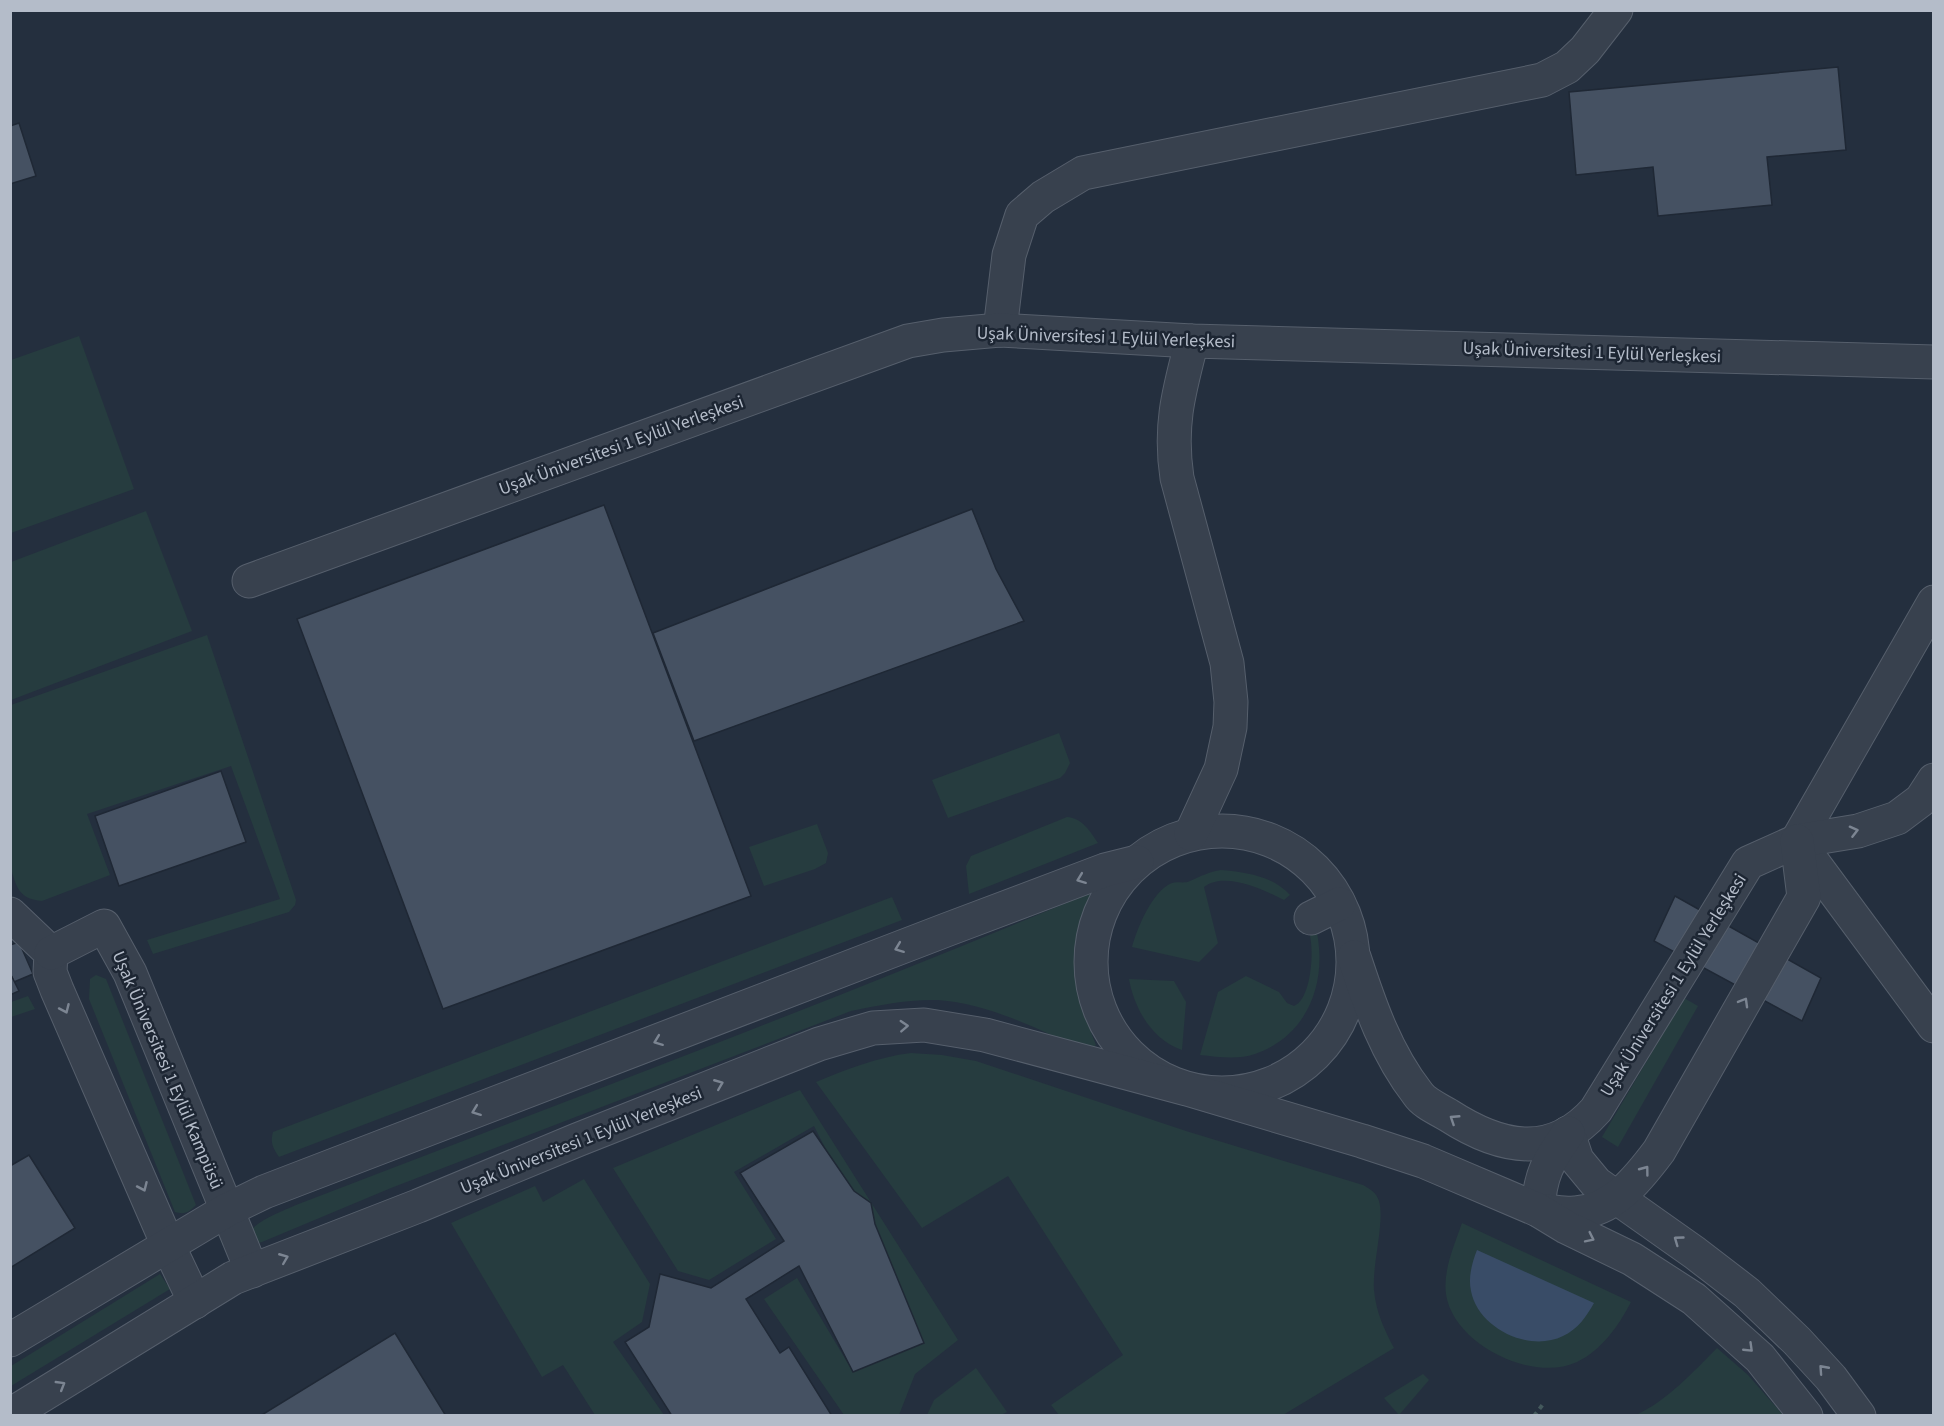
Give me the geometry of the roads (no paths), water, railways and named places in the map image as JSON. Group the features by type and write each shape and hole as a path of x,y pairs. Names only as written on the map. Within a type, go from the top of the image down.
{"street":[{"path":"1000,330 1009,255 1022,215 1043,197 1083,173 1542,80 1567,67 1585,50 1616,10"},
{"name":"Uşak Üniversitesi 1 Eylül Yerleşkesi","path":"249,581 908,341 943,334 1000,330 1192,341 1934,362"},
{"path":"1191,834 1221,769 1230,727 1231,702 1227,663 1177,478 1173,448 1179,390 1192,341"},
{"path":"1797,841 1934,602"},
{"path":"1797,841 1858,831 1897,818 1921,800 1934,780"},
{"name":"Uşak Üniversitesi 1 Eylül Yerleşkesi","path":"1354,957 1350,995 1335,1031 1307,1064 1271,1084 1229,1094 1187,1089 1150,1072 1119,1045 1100,1010 1090,970 1095,930 1111,892 1137,862 1154,850 1191,834 1233,831 1270,840 1303,859 1330,886 1325,911 1347,920 1354,957 1375,1018 1393,1057 1419,1097 1465,1127 1507,1143 1539,1145 1568,1133 1596,1110 1748,863 1797,841 1804,897 1659,1150 1638,1178 1616,1198 1596,1208 1575,1213 1538,1210"},
{"path":"1797,841 1934,1026"},
{"name":"Uşak Üniversitesi 1 Eylül Yerleşkesi","path":"10,1340 227,1210 264,1192 946,930 1105,870 1137,862"},
{"path":"10,914 51,953 50,972 53,981 195,1302"},
{"name":"Uşak Üniversitesi 1 Eylül Kampüsü","path":"51,953 104,926 130,973 252,1271"},
{"name":"Uşak Üniversitesi 1 Eylül Yerleşkesi","path":"10,1415 233,1278 819,1044 873,1028 924,1025 985,1035 1187,1089 1423,1161 1538,1210 1566,1227 1632,1259 1694,1299 1760,1359 1806,1416"},
{"path":"1568,1133 1577,1160 1596,1183 1678,1240 1747,1293 1797,1341 1831,1378 1859,1416"},
{"path":"1538,1210 1539,1187 1550,1161 1568,1133"}],"water":[{"path":"1477,1250 1594,1303 1581,1322 1563,1336 1535,1341 1507,1334 1484,1316 1471,1291 1472,1265"}]}
